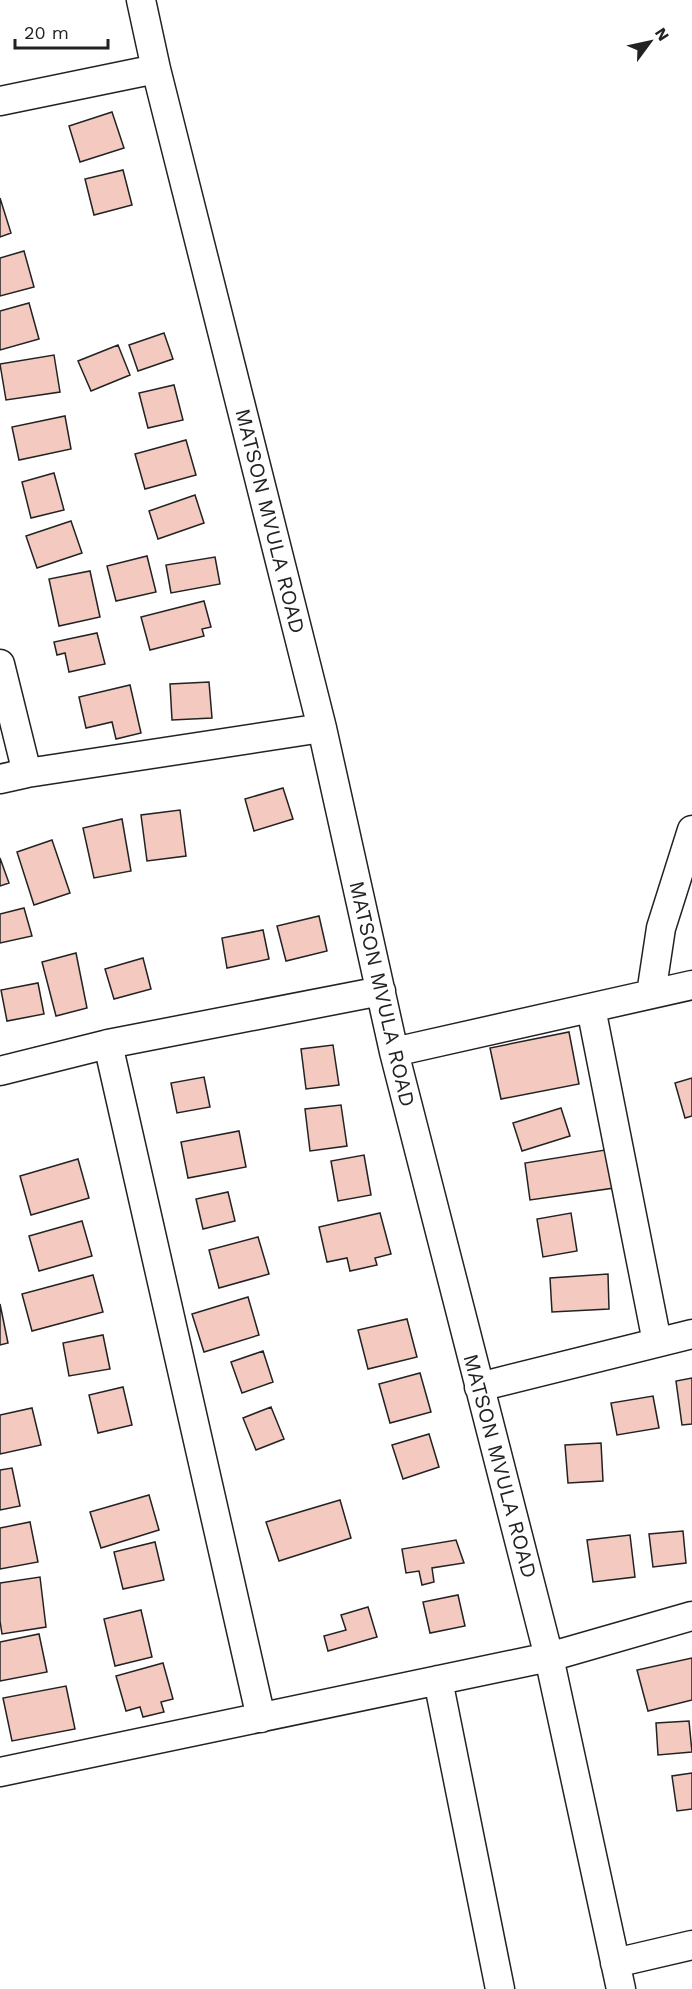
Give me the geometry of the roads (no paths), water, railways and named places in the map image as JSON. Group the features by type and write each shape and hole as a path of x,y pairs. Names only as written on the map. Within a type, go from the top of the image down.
{"street":[{"name":"MATSON MVULA ROAD","path":"141,0 156,69 322,728 394,1052 549,1656 618,1976"},
{"path":"0,101 156,69"},
{"path":"0,664 13,776 322,728"},
{"path":"651,994 661,928 692,830"},
{"path":"394,1052 692,985"},
{"path":"0,1071 108,1044 381,991"},
{"path":"591,1008 657,1342"},
{"path":"108,1044 261,1718"},
{"path":"479,1387 692,1334"},
{"path":"0,1772 549,1656 692,1616"},
{"path":"438,1680 500,1989"},
{"path":"618,1976 692,1945"}]}
